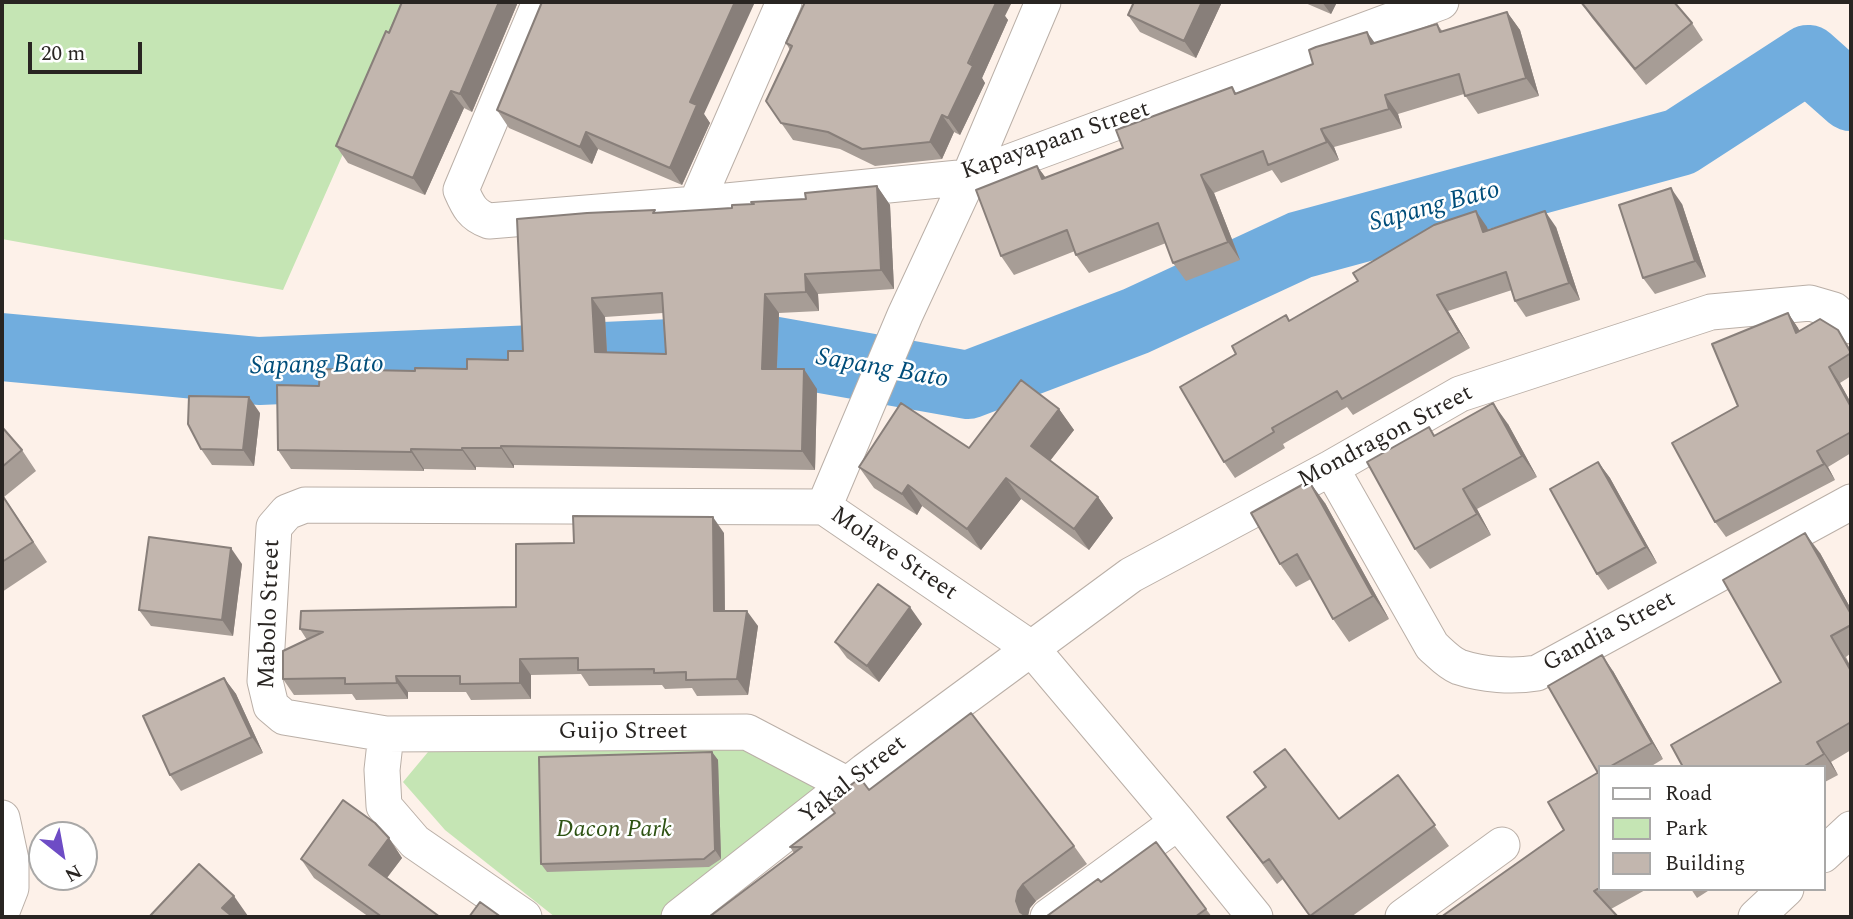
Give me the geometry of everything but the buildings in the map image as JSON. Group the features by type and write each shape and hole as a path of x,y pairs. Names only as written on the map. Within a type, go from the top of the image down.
{"street":[{"name":"Kapayapaan Street","path":"540,2 461,190 476,216 489,221 968,177 1441,2"},
{"path":"696,204 784,2"},
{"path":"824,507 1043,2"},
{"name":"Mondragon Street","path":"1032,649 1131,575 1331,468 1460,394 1711,312 1810,303 1834,310 1851,326"},
{"name":"Gandia Street","path":"1331,468 1432,646 1457,666 1487,673 1522,676 1537,673 1851,502"},
{"name":"Molave Street","path":"274,527 287,512 305,505 824,507 1032,649 1255,917"},
{"name":"Mabolo Street","path":"274,527 265,681 271,706 284,716 386,734"},
{"name":"Yakal Street","path":"679,917 848,785 1032,649"},
{"name":"Guijo Street","path":"386,734 747,732 848,785"},
{"path":"386,734 382,770 384,806 415,842 524,917"},
{"path":"2,818 11,860 11,888 2,911"},
{"path":"1048,917 1178,822"},
{"path":"1825,853 1851,829"},
{"path":"1403,917 1502,845"},
{"path":"1756,917 1784,891"}],"green space":[{"path":"2,2 410,2 283,290 2,239"},
{"name":"Dacon Park","path":"730,746 755,752 825,787 666,917 555,917 445,830 403,782 428,752"}],"waterway":[{"name":"Sapang Bato","path":"2,347 259,371 765,349 968,385 1136,321 1300,245 1680,142 1808,59 1851,97"}]}
